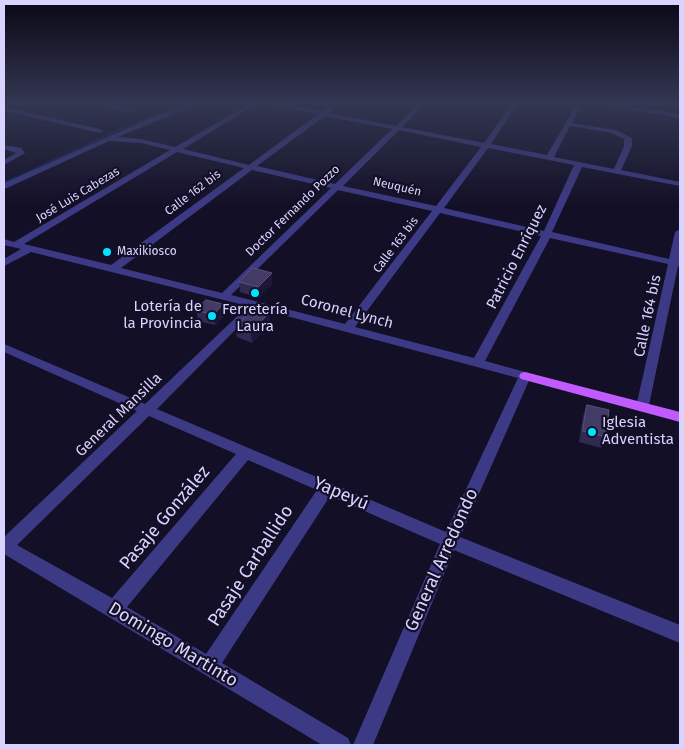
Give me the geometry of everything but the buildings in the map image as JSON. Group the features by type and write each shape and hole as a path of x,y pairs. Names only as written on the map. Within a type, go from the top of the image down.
{"main road":[{"name":"Coronel Lynch","path":"524,376 680,417"}],"street":[{"name":"José Luis Cabezas","path":"15,245 194,138"},
{"name":"Calle 162 bis","path":"113,269 289,138"},
{"name":"Doctor Fernando Pozzo","path":"223,297 386,138"},
{"path":"445,138 680,184"},
{"name":"Calle 163 bis","path":"348,329 491,138"},
{"path":"549,158 560,138"},
{"path":"617,171 628,146 628,138"},
{"name":"Neuquén","path":"108,139 126,139 175,149 677,263"},
{"path":"4,186 108,139"},
{"path":"50,166 69,164 126,139"},
{"path":"4,147 18,150 22,153 4,163"},
{"name":"Patricio Enríquez","path":"478,363 547,234 579,164"},
{"name":"Calle 164 bis","path":"644,407 677,263 680,232"},
{"name":"Coronel Lynch","path":"4,242 254,304 524,376"},
{"path":"4,263 29,249"},
{"name":"General Mansilla","path":"4,546 245,316 254,304"},
{"name":"Yapeyú","path":"4,348 450,541 680,634"},
{"name":"General Arredondo","path":"363,745 450,541 524,376"},
{"name":"Pasaje González","path":"114,609 246,452"},
{"name":"Pasaje Carballido","path":"209,666 327,488"},
{"name":"Domingo Martinto","path":"4,546 114,609 341,745"}],"waterway":[{"path":"11,180 102,138"},
{"path":"4,183 14,178"}],"place":[{"name":"Maxikiosco","path":"107,252"},
{"name":"Ferretería Laura","path":"255,293"},
{"name":"Lotería de la Provincia","path":"212,316"},
{"name":"Iglesia Adventista","path":"592,432"}]}
